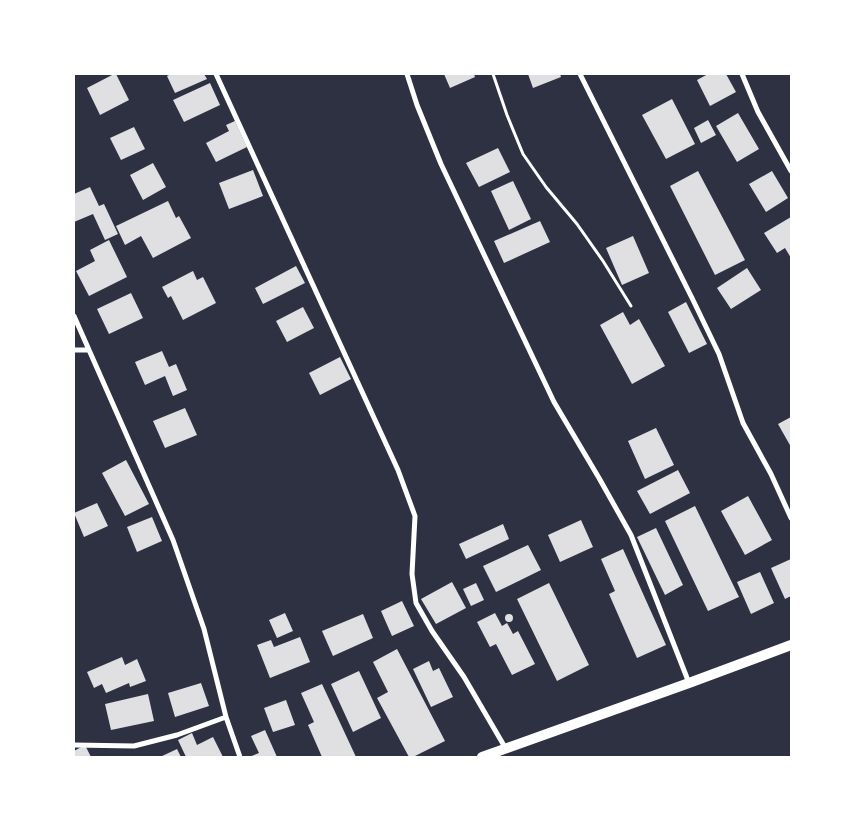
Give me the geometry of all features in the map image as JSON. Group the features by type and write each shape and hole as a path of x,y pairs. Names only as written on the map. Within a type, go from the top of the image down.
{"main road":[{"path":"482,757 791,645"}],"street":[{"path":"216,74 398,470 415,516 412,574 416,603 432,631 464,678 506,749"},
{"path":"407,74 417,105 441,164 554,402 631,535 689,683"},
{"path":"580,74 719,354 743,423 771,474 791,518"},
{"path":"742,74 758,112 791,171"},
{"path":"74,316 173,540 204,629 226,717 240,757"},
{"path":"74,350 89,350"},
{"path":"74,745 134,746 177,735 226,717"}],"path":[{"path":"493,74 523,154 546,187 577,224 631,306"}],"building":[{"path":"116,74 129,100 100,115 87,88"},
{"path":"171,74 204,74 207,79 175,93 167,76"},
{"path":"444,74 474,74 475,77 450,88"},
{"path":"528,74 560,74 561,77 533,88"},
{"path":"708,74 726,74 736,92 710,106 697,80"},
{"path":"210,83 220,105 184,122 173,100"},
{"path":"672,99 695,144 666,159 642,115"},
{"path":"738,113 759,149 737,162 716,126"},
{"path":"708,120 716,135 701,143 694,128"},
{"path":"235,121 247,147 216,162 206,143 229,131 226,125"},
{"path":"134,127 145,149 121,160 110,138"},
{"path":"498,148 510,172 479,187 466,163"},
{"path":"153,163 166,187 143,200 130,175"},
{"path":"253,170 263,196 229,209 219,183"},
{"path":"698,171 745,260 715,275 670,186"},
{"path":"772,171 788,198 766,212 749,184"},
{"path":"513,181 531,219 509,230 491,191"},
{"path":"90,187 99,206 104,204 118,234 105,240 93,214 74,222 74,194"},
{"path":"168,201 176,218 179,216 191,238 153,258 141,236 125,245 116,226"},
{"path":"791,217 791,258 785,248 777,253 764,233"},
{"path":"540,221 550,242 504,263 494,241"},
{"path":"633,236 649,273 622,285 606,248"},
{"path":"109,240 127,277 89,296 76,271 95,261 90,250"},
{"path":"296,266 305,283 263,304 255,288"},
{"path":"747,268 761,290 731,309 717,288"},
{"path":"193,271 197,280 203,277 216,303 183,320 171,296 168,298 162,287"},
{"path":"131,293 143,318 109,334 97,309"},
{"path":"686,302 707,344 689,353 668,312"},
{"path":"303,307 314,328 287,342 276,321"},
{"path":"623,312 630,325 639,319 665,366 632,384 600,325"},
{"path":"162,351 169,367 176,364 187,390 173,396 165,376 145,385 135,362"},
{"path":"340,357 351,379 320,395 309,373"},
{"path":"185,408 197,435 165,448 153,421"},
{"path":"791,417 791,447 778,424"},
{"path":"656,428 674,465 645,479 628,441"},
{"path":"126,460 149,504 125,516 102,473"},
{"path":"678,470 690,493 650,514 637,491"},
{"path":"748,496 772,540 745,555 721,511"},
{"path":"97,503 108,526 84,537 74,513"},
{"path":"695,506 739,597 708,611 665,521"},
{"path":"152,517 162,541 137,552 127,527"},
{"path":"581,520 593,547 560,562 548,535"},
{"path":"503,524 509,539 466,559 459,544"},
{"path":"656,528 683,585 665,595 637,537"},
{"path":"528,545 541,570 496,592 483,566"},
{"path":"623,549 666,645 637,658 609,594 615,591 601,559"},
{"path":"791,559 791,596 785,599 771,568"},
{"path":"760,572 774,603 751,614 737,582"},
{"path":"452,582 466,608 436,624 421,599"},
{"path":"476,583 484,600 471,606 463,589"},
{"path":"549,583 589,665 557,681 517,599"},
{"path":"402,601 414,626 392,636 381,611"},
{"path":"285,613 293,631 277,638 269,620"},
{"path":"495,613 502,626 507,623 513,634 518,631 535,664 512,675 496,644 490,647 477,622"},
{"path":"363,614 373,638 333,656 322,631"},
{"path":"509,614 513,618 509,622 505,618"},
{"path":"300,637 310,662 270,678 257,645 271,640 274,647"},
{"path":"397,649 445,741 413,757 409,757 377,698 388,692 373,662"},
{"path":"122,657 125,665 137,659 146,681 130,687 129,683 106,693 102,684 94,688 87,672"},
{"path":"429,661 433,671 439,668 453,697 431,707 413,669"},
{"path":"359,671 381,718 353,732 331,684"},
{"path":"201,683 209,706 175,717 168,693"},
{"path":"322,684 356,757 322,757 308,725 314,722 301,693"},
{"path":"148,694 154,721 111,730 105,704"},
{"path":"286,700 295,725 273,732 264,708"},
{"path":"265,730 277,757 249,757 259,753 251,736"},
{"path":"192,733 197,745 213,737 223,757 186,757 178,740"},
{"path":"85,745 91,757 74,757 74,751"},
{"path":"177,749 181,757 160,757"}]}
